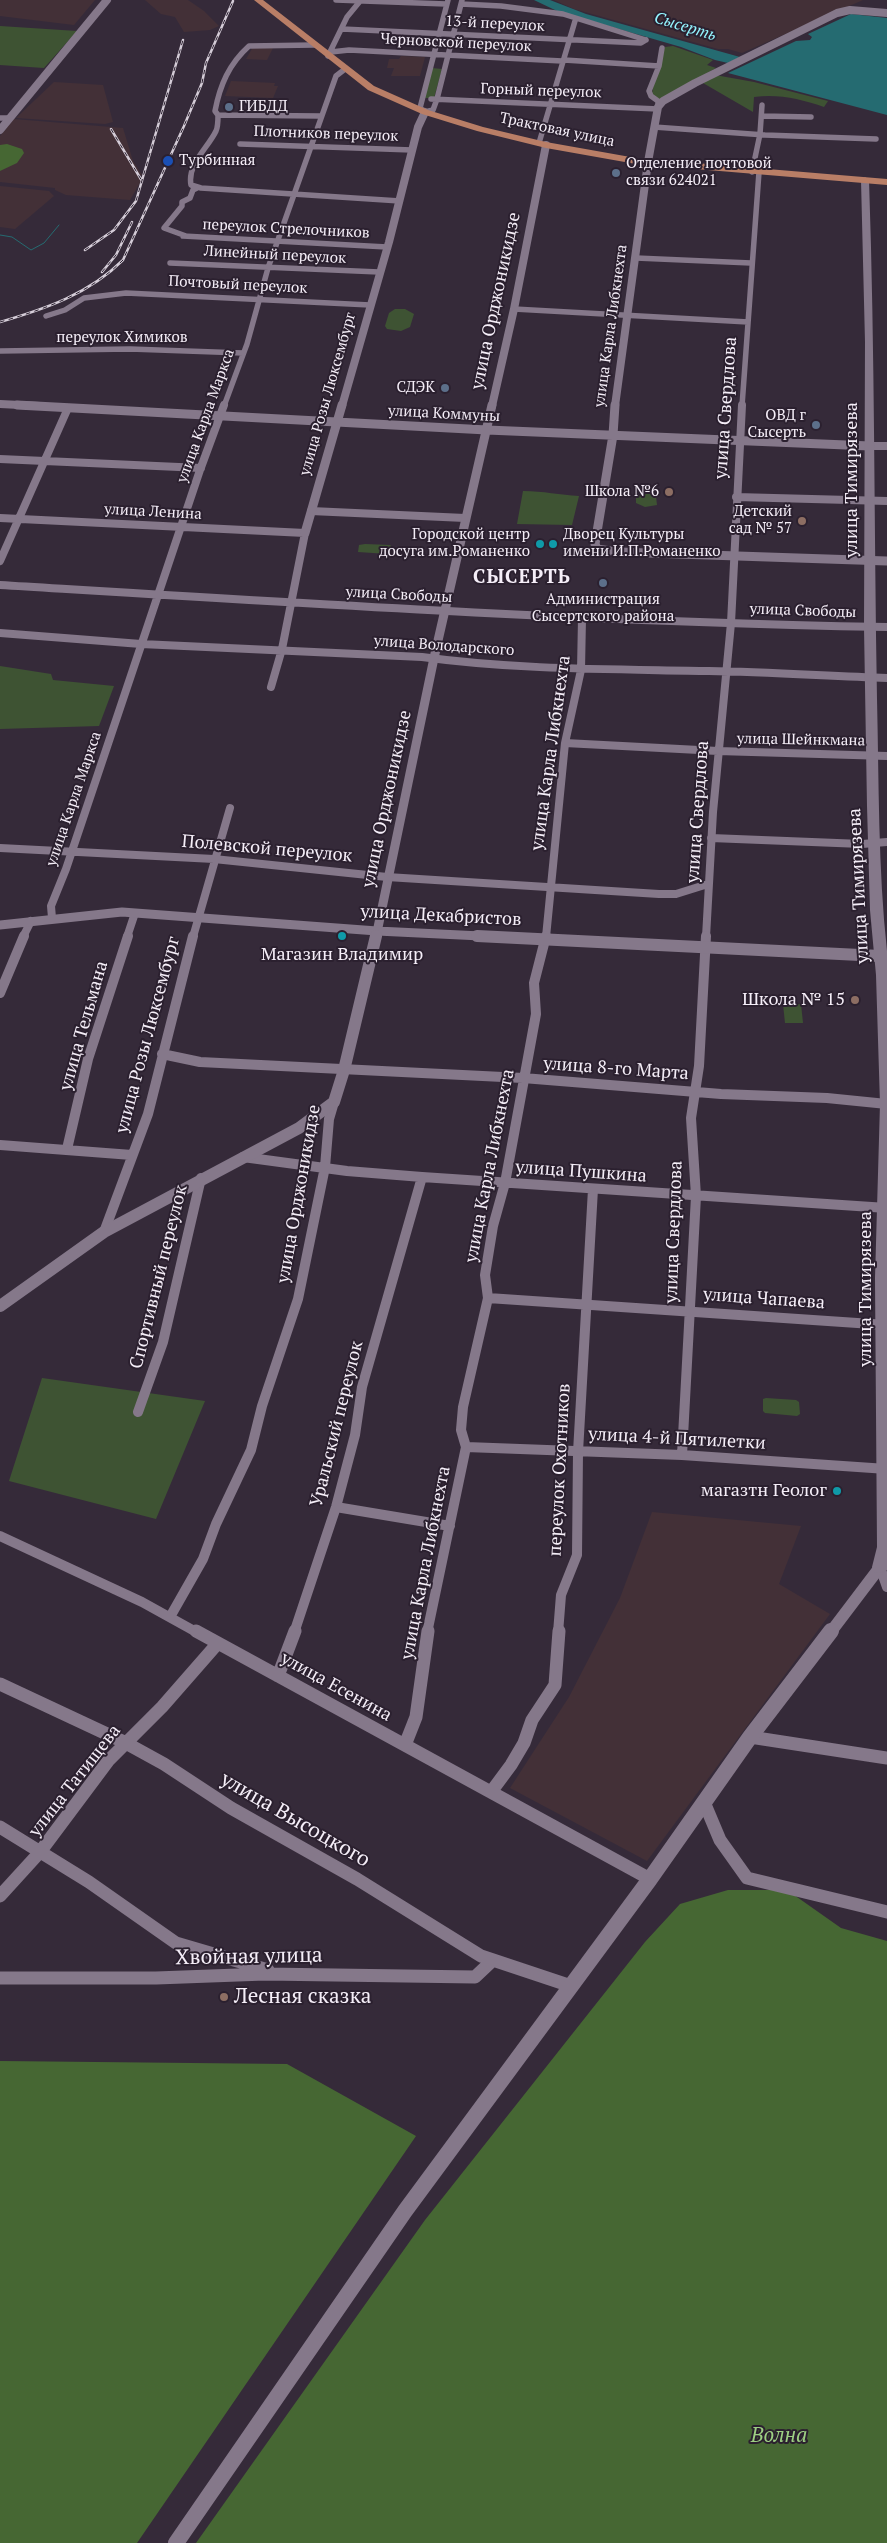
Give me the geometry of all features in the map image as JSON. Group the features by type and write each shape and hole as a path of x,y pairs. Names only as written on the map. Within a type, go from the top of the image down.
{"main road":[{"name":"Трактовая улица","path":"258,0 371,88 425,112 542,144 648,162 887,182"},
{"name":"улица Тимирязева","path":"865,180 870,342 871,678 880,755 882,908 880,956 883,975 887,1104 884,1568"}],"street":[{"path":"0,130 107,0"},
{"path":"336,0 447,2 420,108 425,112 433,110 437,99 462,2"},
{"path":"329,54 359,1"},
{"name":"13-й переулок","path":"342,28 636,43 646,40 563,14 462,2"},
{"path":"658,108 663,101 695,83 837,13 864,10 887,13"},
{"path":"542,144 574,21"},
{"path":"314,45 249,46 227,70 215,111 218,115 216,130 199,155 190,180 191,185 197,188 400,201"},
{"path":"334,46 349,50"},
{"path":"658,108 658,101 651,96 649,91 659,66 662,48"},
{"path":"329,54 349,50"},
{"name":"Черновской переулок","path":"349,50 447,57 563,60 659,66"},
{"name":"улица Карла Маркса","path":"52,918 50,906 159,593 180,527 244,353 268,268 320,116 336,76 345,69"},
{"name":"Горный переулок","path":"423,98 552,105 658,108"},
{"name":"улица Свердлова","path":"682,1455 688,1310 696,1196 691,1118 699,1066 711,838 731,623 736,497 756,172 762,105"},
{"name":"улица Карла Либкнехта","path":"658,108 648,162 613,435 595,544 598,549 618,552 733,558"},
{"name":"улица Розы Люксембург","path":"271,687 282,649 305,533 400,201 418,127 425,112"},
{"path":"218,115 320,116"},
{"path":"762,116 811,117"},
{"path":"0,118 9,118"},
{"path":"654,127 876,139"},
{"name":"Плотников переулок","path":"240,144 412,150"},
{"name":"улица Орджоникидзе","path":"170,1617 203,1559 216,1524 251,1450 262,1406 298,1300 325,1167 329,1118 344,1070 377,931 434,658 514,309 542,144"},
{"name":"переулок Стрелочников","path":"197,188 193,190 190,198 182,202 164,228 184,236 387,247"},
{"path":"636,258 751,263"},
{"name":"Линейный переулок","path":"170,263 379,272"},
{"name":"Почтовый переулок","path":"46,316 65,310 84,298 140,293 370,305"},
{"path":"514,309 748,322"},
{"name":"переулок Химиков","path":"0,351 130,349 244,353"},
{"name":"улица Коммуны","path":"0,404 487,430 887,446"},
{"path":"0,561 68,408"},
{"path":"0,459 201,468"},
{"path":"736,497 887,501"},
{"path":"311,511 466,518"},
{"name":"улица Ленина","path":"0,518 305,533"},
{"path":"733,558 887,561"},
{"name":"улица Свободы","path":"0,585 159,593 290,604 445,612 887,627"},
{"name":"улица Карла Либкнехта","path":"405,1745 416,1717 423,1657 466,1447 461,1430 463,1407 488,1298 485,1275 493,1226 505,1183 536,1014 534,983 546,939 565,742 580,670 582,618"},
{"name":"улица Володарского","path":"0,633 141,644 282,649 434,658 459,662 580,670 727,672 887,678"},
{"name":"улица Шейнкмана","path":"565,742 718,751 880,755"},
{"name":"улица Розы Люксембург","path":"104,1232 148,1114 198,916 230,808"},
{"path":"711,838 881,843"},
{"name":"Полевской переулок","path":"0,848 214,859 387,877 676,894 708,884"},
{"name":"улица Декабристов","path":"0,925 105,913 135,913 198,916 377,931 880,956"},
{"name":"улица Тельмана","path":"67,1150 88,1059 135,913"},
{"path":"0,994 16,952 31,921"},
{"name":"улица 8-го Марта","path":"162,1054 200,1062 523,1078 887,1104"},
{"path":"0,1306 104,1232 201,1178 299,1128 334,1102"},
{"path":"0,1146 132,1155"},
{"name":"улица Пушкина","path":"244,1157 347,1171 422,1177 886,1208"},
{"name":"Уральский переулок","path":"278,1676 306,1602 336,1507 354,1435 362,1387 422,1177"},
{"name":"Спортивный переулок","path":"138,1412 162,1342 201,1178"},
{"name":"переулок Охотников","path":"491,1792 512,1764 524,1743 532,1720 555,1685 561,1595 577,1555 578,1452 588,1304 592,1189"},
{"name":"улица Чапаева","path":"488,1298 688,1310 885,1325"},
{"name":"улица 4-й Пятилетки","path":"466,1447 682,1455 886,1469"},
{"path":"336,1507 450,1526"},
{"name":"улица Есенина","path":"0,1536 29,1547 170,1617 650,1879"},
{"path":"884,1568 887,1587"},
{"path":"176,2543 405,2211 650,1879 750,1737 884,1568"},
{"name":"улица Татищева","path":"0,1896 40,1852 124,1742 162,1707 218,1643"},
{"name":"улица Высоцкого","path":"0,1684 124,1742 164,1764 231,1808 493,1960 571,1986"},
{"path":"750,1737 887,1758"},
{"path":"704,1802 720,1840 747,1878 887,1912"},
{"path":"0,1827 89,1882 176,1942 194,1950 282,1974"},
{"name":"Хвойная улица","path":"0,1978 156,1978 282,1974 475,1977 493,1960"}],"shaded area":[{"path":"0,0 95,0 74,25 0,16"},
{"path":"145,0 188,0 204,11 219,26 210,30 184,32 175,17 161,14"},
{"path":"534,0 550,0 586,14 740,57 728,63 715,60 681,47 557,11"},
{"path":"554,0 863,0 742,53 728,49 718,49 574,9"},
{"path":"851,14 887,18 887,115 728,73 796,41 810,40 812,37 808,34"},
{"path":"0,26 77,31 44,68 0,65"},
{"path":"673,46 713,60 707,65 716,68 660,100 652,94 653,88 665,47"},
{"path":"253,47 273,48 267,60 246,59"},
{"path":"401,56 425,57 420,76 391,76 394,68 387,68 389,59 399,59"},
{"path":"432,68 442,69 434,98 424,98"},
{"path":"715,75 754,82 828,101 824,107 790,98 773,96 754,97 753,112 703,83"},
{"path":"231,81 275,83 274,86 278,86 273,98 225,96"},
{"path":"54,82 103,85 113,122 105,124 16,118"},
{"path":"14,119 123,128 133,161 142,175 138,176 141,181 130,200 66,195 55,190 55,188 0,182 0,136"},
{"path":"0,186 49,191 54,196 15,229 0,227"},
{"path":"395,309 405,309 414,314 410,327 401,331 387,329 385,326 389,313"},
{"path":"645,486 655,488 657,505 645,507 636,503 636,488"},
{"path":"523,491 579,496 572,525 517,524"},
{"path":"359,545 390,545 394,548 392,553 388,554 358,552"},
{"path":"0,666 51,674 53,680 114,686 99,726 0,729"},
{"path":"783,1004 801,1004 803,1023 785,1023"},
{"path":"42,1378 205,1401 156,1519 9,1481"},
{"path":"763,1399 796,1400 799,1402 800,1414 797,1416 765,1413 763,1411"},
{"path":"652,1512 801,1526 779,1584 830,1614 647,1861 510,1788 569,1697 620,1598"}],"green space":[{"path":"7,144 22,149 24,153 17,163 0,171 0,145"},
{"name":"Волна","path":"728,1890 787,1890 841,1928 887,1941 887,2543 196,2543 425,2220 645,1942 680,1904"},
{"path":"0,2061 287,2064 416,2136 137,2543 0,2543"}],"waterway":[{"path":"0,235 12,237 31,250 44,243 59,225"}],"railway":[{"path":"0,322 66,299 96,282 123,260 184,126 202,83 206,63 233,1"},
{"path":"142,181 183,40"},
{"path":"111,129 142,181"},
{"path":"85,250 114,230 136,201 142,181"},
{"path":"102,272 116,255 132,222"}],"place":[{"name":"ГИБДД","path":"229,107"},
{"name":"Турбинная","path":"168,161"},
{"name":"Отделение почтовой связи 624021","path":"616,173"},
{"name":"СДЭК","path":"445,388"},
{"name":"ОВД г Сысерть","path":"816,425"},
{"name":"Школа №6","path":"669,492"},
{"name":"Детский сад № 57","path":"802,521"},
{"name":"Городской центр досуга им.Романенко","path":"540,544"},
{"name":"Дворец Культуры имени И.П.Романенко","path":"553,544"},
{"name":"Администрация Сысертского района","path":"603,583"},
{"name":"Магазин Владимир","path":"342,936"},
{"name":"Школа № 15","path":"855,1000"},
{"name":"магазтн Геолог","path":"837,1491"},
{"name":"Лесная сказка","path":"224,1997"}],"district":[{"name":"СЫСЕРТЬ","path":"522,578"}],"water label":[{"name":"Сысерть","path":"685,27"}]}
